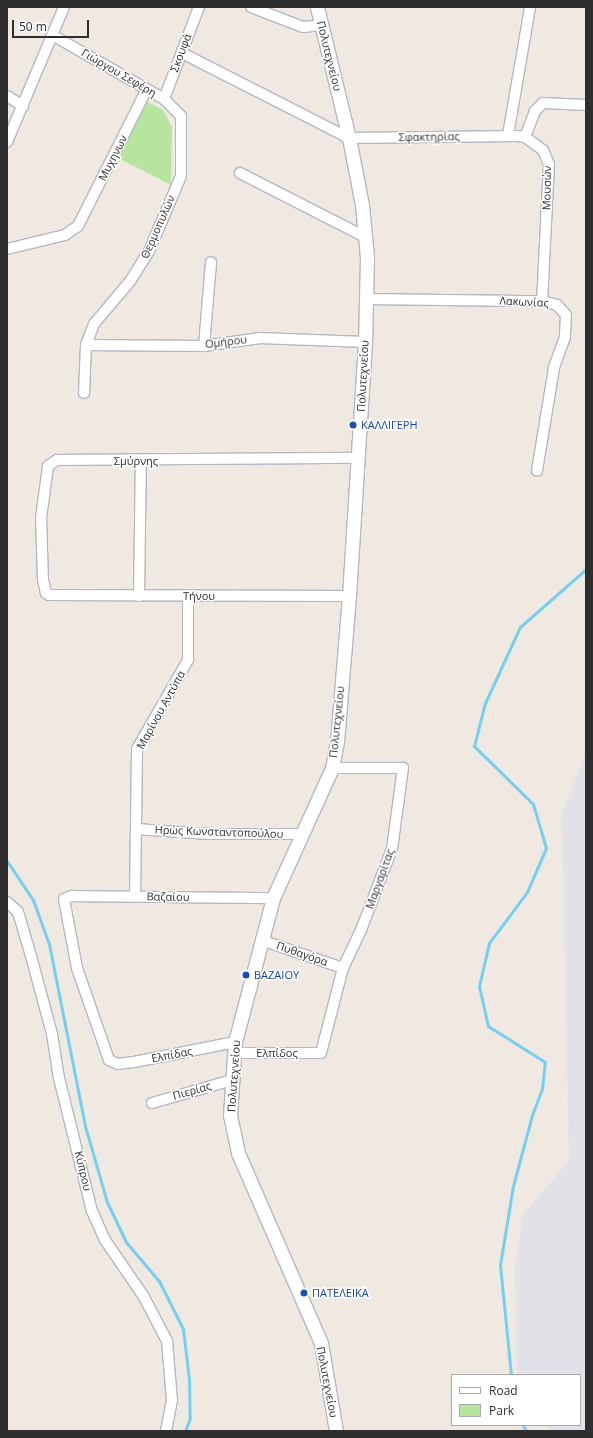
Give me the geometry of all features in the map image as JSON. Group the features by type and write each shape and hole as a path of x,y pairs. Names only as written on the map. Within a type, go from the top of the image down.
{"street":[{"path":"7,142 54,36 64,7"},
{"name":"Σκουφά","path":"164,99 199,7"},
{"path":"251,7 303,27 321,25"},
{"name":"Πολυτεχνείου","path":"317,7 349,138 362,205 365,237 365,342 337,740 332,768 273,898 261,940 234,1048 230,1115 238,1153 321,1343 336,1431"},
{"path":"508,135 530,7"},
{"name":"Γιώργου Σεφέρη","path":"54,36 164,99"},
{"path":"182,53 349,138"},
{"name":"Μυχηνων","path":"7,249 65,236 78,226 147,89"},
{"path":"7,96 23,106"},
{"name":"Θερμοπυλών","path":"84,393 86,345 94,324 131,280 149,251 181,176 181,116 164,99"},
{"path":"525,137 534,111 543,103 586,105"},
{"name":"Μουσών","path":"508,135 525,137 544,150 549,164 542,301"},
{"name":"Σφακτηρίας","path":"349,138 508,135"},
{"path":"240,173 365,237"},
{"path":"204,346 212,262"},
{"name":"Λακωνίας","path":"366,299 542,301 557,305 566,315 565,337 554,368 537,471"},
{"name":"Ομήρου","path":"86,345 204,346 260,338 365,342"},
{"name":"Σμύρνης","path":"50,594 46,593 43,580 41,518 48,466 57,460 141,461 358,458"},
{"path":"139,596 141,461"},
{"name":"Τήνου","path":"50,594 139,596 348,596"},
{"name":"Μαρίνου Αντύπα","path":"135,896 137,749 188,660 188,596"},
{"name":"Μαργαρίτας","path":"321,1053 343,968 361,930 392,849 403,768 332,768"},
{"name":"Ηρώς Κωνσταντοπούλου","path":"136,829 210,834 302,834"},
{"name":"Βαζαίου","path":"109,1060 77,968 64,899 72,896 273,898"},
{"name":"Κύπρου","path":"7,902 18,912 31,956 52,1034 59,1078 92,1211 105,1240 144,1297 167,1341 172,1400 166,1431"},
{"name":"Πυθαγόρα","path":"261,940 343,968"},
{"name":"Ελπίδας","path":"109,1060 118,1064 234,1048"},
{"name":"Ελπίδος","path":"234,1048 321,1053"},
{"name":"Πιερίας","path":"152,1103 232,1080"}],"shaded area":[{"path":"586,753 586,1431 552,1431 549,1426 581,1426 581,1374 517,1374 515,1266 523,1214 569,1161 562,813"}],"green space":[{"path":"146,101 163,110 172,127 171,185 116,157"}],"waterway":[{"path":"511,1374 500,1265 513,1186 532,1115 542,1089 545,1062 488,1026 479,986 489,943 527,892 546,848 533,804 474,746 485,703 520,627 586,569"},
{"path":"7,861 33,900 49,944 85,1126 107,1202 126,1242 159,1281 183,1329 189,1379 190,1418 185,1431"},
{"path":"524,1426 526,1431"}],"place":[{"name":"ΚΑΛΛΙΓΕΡΗ","path":"353,425"},
{"name":"ΒΑΖΑΙΟΥ","path":"246,975"},
{"name":"ΠΑΤΕΛΕΙΚΑ","path":"304,1293"}]}
